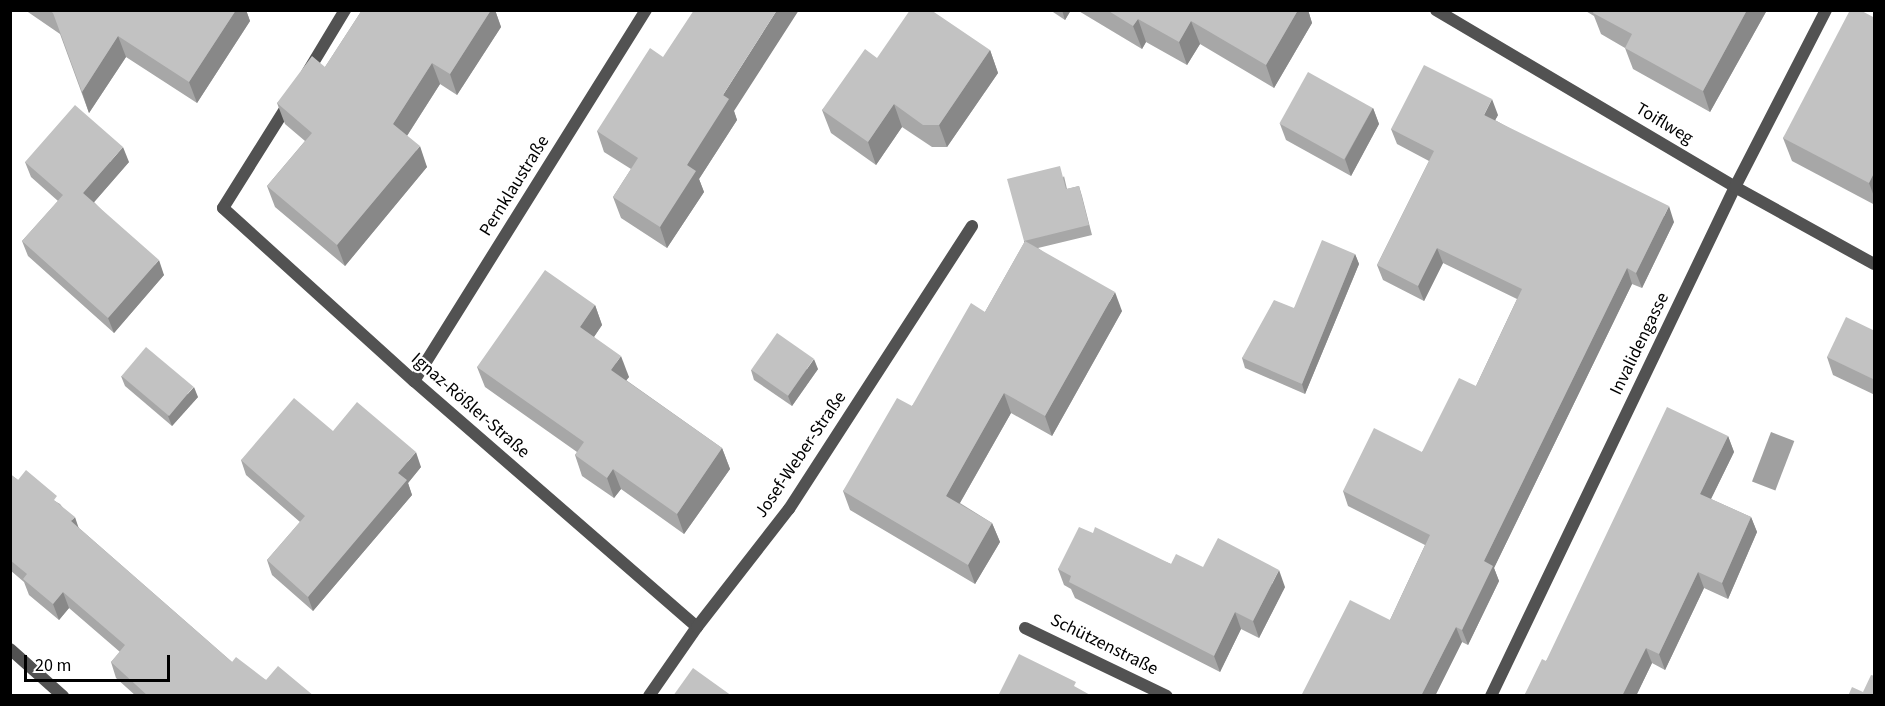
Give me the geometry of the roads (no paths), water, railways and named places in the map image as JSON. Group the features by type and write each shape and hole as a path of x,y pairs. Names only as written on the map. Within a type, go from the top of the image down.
{"street":[{"name":"Ignaz-Rößler-Straße","path":"345,10 223,208 414,381 697,627"},
{"name":"Pernklaustraße","path":"414,381 646,10"},
{"name":"Toiflweg","path":"1436,10 1735,187 1875,264"},
{"name":"Invalidengasse","path":"1491,696 1735,187 1826,10"},
{"name":"Josef-Weber-Straße","path":"649,696 697,627 789,509 972,226"},
{"name":"Schützenstraße","path":"1025,628 1167,696"},
{"path":"10,649 63,696"}]}
